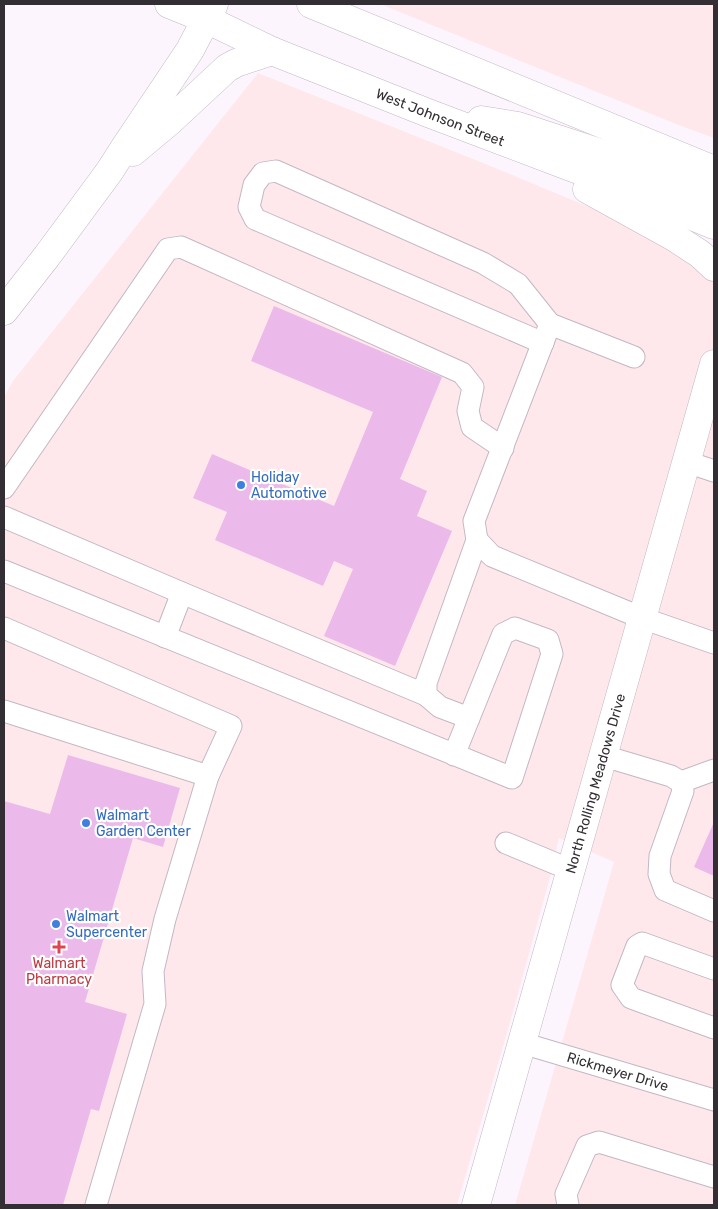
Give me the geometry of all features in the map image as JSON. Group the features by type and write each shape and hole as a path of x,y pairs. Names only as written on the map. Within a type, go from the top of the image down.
{"main road":[{"name":"West Johnson Street","path":"169,4 210,12 272,51 428,113 550,158 714,225"},
{"path":"311,4 707,162"},
{"path":"4,311 109,172 187,55 210,12"},
{"path":"109,172 170,121 227,68 272,51"},
{"path":"428,113 518,126 618,159 714,198"},
{"path":"550,158 585,188 674,238 700,254 714,267"},
{"name":"North Rolling Meadows Drive","path":"476,1205 714,364"}],"street":[{"path":"546,334 518,284 483,263 276,171 263,173 254,184 249,207 255,219 546,334 634,357"},
{"path":"4,488 168,249 181,247 462,373 473,387 468,411 472,426 502,448"},
{"path":"426,695 426,683 477,540 474,522 546,334"},
{"path":"687,462 714,471"},
{"path":"4,517 426,695 440,706 469,718"},
{"path":"477,540 492,556 642,618 714,643"},
{"path":"4,571 512,778 552,654 548,640 515,628 503,634 454,754"},
{"path":"166,637 182,593"},
{"path":"4,628 231,726 208,776 165,919 153,970 155,1004 96,1205"},
{"path":"4,711 208,776"},
{"path":"604,756 671,776 681,782 683,791 660,856 659,874 665,890 714,910"},
{"path":"681,782 714,770"},
{"path":"506,843 570,870"},
{"path":"714,969 642,943 637,946 622,985 631,998 714,1028"},
{"name":"Rickmeyer Drive","path":"522,1043 714,1100"},
{"path":"568,1205 566,1194 587,1146 599,1142 714,1177"}],"shaded area":[{"path":"380,4 714,4 714,138 676,124"},
{"path":"258,73 493,167 714,259 714,1205 515,1205 614,862 559,838 511,1019 457,1205 4,1205 4,397 13,381"}],"building":[{"name":"Holiday Automotive","path":"274,306 442,377 400,479 427,491 417,516 452,531 395,666 324,636 353,569 334,561 323,586 215,540 227,512 193,498 212,454 334,506 373,412 251,361"},
{"name":"Walmart Supercenter","path":"68,755 180,788 163,847 133,838 85,1002 127,1014 99,1111 91,1109 63,1205 4,1205 4,801 50,814"},
{"path":"714,822 714,876 694,867"}],"place":[{"name":"Holiday Automotive","path":"241,485"},
{"name":"Walmart Garden Center","path":"86,823"},
{"name":"Walmart Supercenter","path":"56,924"},
{"name":"Walmart Pharmacy","path":"59,947"}]}
